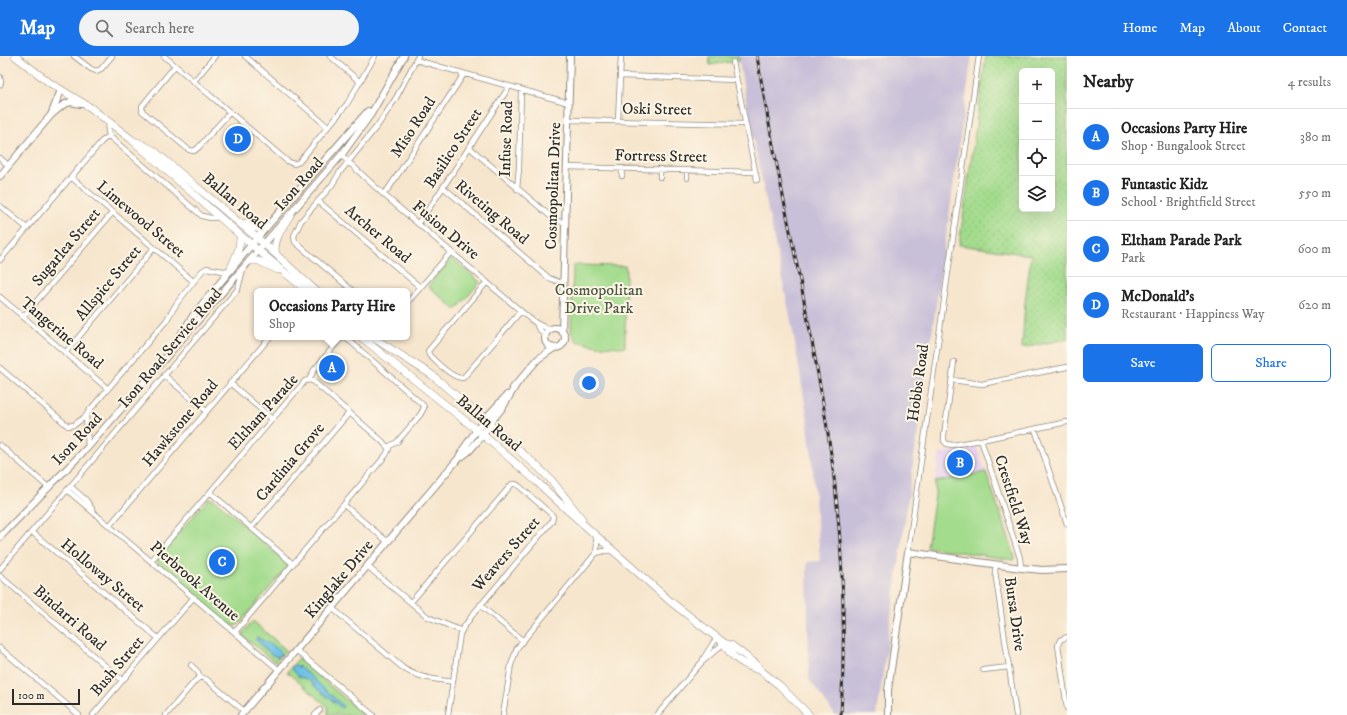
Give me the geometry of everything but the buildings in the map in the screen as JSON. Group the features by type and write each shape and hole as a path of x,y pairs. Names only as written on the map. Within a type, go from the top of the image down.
{"main road":[{"name":"Ballan Road","path":"15,56 50,83 86,105 131,139 240,235 252,244 276,254 313,288"},
{"name":"Ballan Road","path":"131,139 154,150 257,238 262,247 287,274 303,288"},
{"path":"276,254 274,246 290,216"},
{"path":"234,219 256,229 261,230 266,227"},
{"path":"230,270 239,249 241,240 240,235"},
{"path":"250,261 259,261 287,274"},
{"name":"Ballan Road","path":"365,340 480,433 671,602 724,643 727,650 751,668 760,670 779,685 809,715"},
{"name":"Ballan Road","path":"377,340 432,375 538,467 552,481 595,535"}],"street":[{"path":"74,56 96,71 100,69 112,56"},
{"path":"164,56 287,161 294,164 298,162 346,104 375,56"},
{"path":"194,81 215,56"},
{"path":"245,56 328,127"},
{"path":"330,56 360,82"},
{"name":"Ison Road","path":"1,534 49,488 88,447 290,216 341,155 371,114 404,56"},
{"name":"Cosmopolitan Drive","path":"562,332 567,167 568,56"},
{"path":"618,121 620,56"},
{"name":"Hobbs Road","path":"888,715 888,690 979,56"},
{"path":"350,288 296,242 294,239 294,233 301,221 332,185 340,172 378,125 396,98 417,58 464,74 568,103"},
{"path":"733,62 757,180"},
{"path":"175,66 142,106 142,111 150,119 160,125 189,150 194,150 198,148 230,112"},
{"name":"Miso Road","path":"383,194 389,188 464,74"},
{"path":"620,76 736,80"},
{"name":"Basilico Street","path":"418,223 509,86"},
{"path":"51,115 61,90"},
{"name":"Infuse Road","path":"517,189 521,90"},
{"name":"Ison Road","path":"164,360 195,313 230,270 330,154 358,124 384,91"},
{"path":"0,176 51,115 67,102 76,102 86,105"},
{"name":"Oski Street","path":"568,120 745,124"},
{"path":"0,260 102,141 109,136 109,122"},
{"name":"Ballan Road","path":"109,136 202,216 211,218 220,217"},
{"path":"469,147 556,221 565,222"},
{"path":"330,154 335,152 341,155"},
{"name":"Fusion Drive","path":"341,155 383,194 520,310 536,323 553,329"},
{"path":"0,158 9,166"},
{"name":"Fortress Street","path":"567,167 755,172"},
{"path":"622,168 622,176"},
{"path":"660,169 660,177"},
{"path":"687,170 687,178"},
{"name":"Limewood Street","path":"71,177 194,281"},
{"name":"Riveting Road","path":"443,187 549,278 564,284"},
{"name":"Archer Road","path":"318,201 420,288"},
{"path":"0,206 27,228"},
{"name":"Sugarlea Street","path":"23,317 112,212"},
{"name":"Allspice Street","path":"65,352 154,248"},
{"path":"410,300 451,252"},
{"name":"Ison Road Service Road","path":"86,416 166,320 177,303 204,269 207,268 223,271 230,270"},
{"name":"Ison Road Service Road","path":"0,568 238,289 243,268"},
{"path":"487,282 428,351 429,355 444,368 459,378 462,378 520,310"},
{"name":"Tangerine Road","path":"0,296 108,389"},
{"name":"Cosmopolitan Drive","path":"553,329 562,316"},
{"name":"Fusion Drive","path":"536,323 538,328 545,335"},
{"path":"480,433 493,409 538,359 546,343 545,335 553,329 562,332 564,339 563,344 554,348 538,359"},
{"name":"Hawkstone Road","path":"110,525 267,340"},
{"path":"309,380 314,370 339,340"},
{"path":"235,632 386,455 388,447 396,442 420,415 424,408 423,405 348,340"},
{"path":"546,343 554,348"},
{"path":"954,362 944,435 948,445 1067,422"},
{"path":"952,380 982,384 1067,367"},
{"path":"0,368 68,426 74,425 86,416"},
{"path":"164,375 206,412"},
{"name":"Eltham Parade","path":"151,561 305,381 313,381 388,447"},
{"path":"230,384 272,419"},
{"path":"487,422 503,407 516,385"},
{"name":"Cardinia Grove","path":"251,528 349,412"},
{"path":"86,416 88,447"},
{"path":"1035,429 1067,524"},
{"name":"Kinglake Drive","path":"242,713 457,460 469,451 480,433"},
{"name":"Crestfield Way","path":"980,440 1020,558 1021,568"},
{"path":"0,445 49,488"},
{"name":"Weavers Street","path":"411,602 512,484 516,484 553,516 553,519 480,605 462,631 458,642 448,715"},
{"name":"Pierbrook Avenue","path":"69,488 86,500 94,512 279,670"},
{"path":"210,492 294,564"},
{"path":"344,505 388,542"},
{"name":"Holloway Street","path":"32,532 158,638"},
{"path":"503,715 513,656 522,640 596,553 597,544 595,535"},
{"path":"596,553 604,551 614,552"},
{"path":"908,552 1021,568 1042,570 1067,569"},
{"name":"Bursa Drive","path":"996,565 995,571 1016,715"},
{"path":"368,566 428,617 462,631"},
{"name":"Bindarri Road","path":"0,576 122,680"},
{"name":"Bush Street","path":"93,715 194,597"},
{"path":"480,605 522,640"},
{"path":"332,608 409,672 423,677 453,682"},
{"path":"657,715 701,663 717,637"},
{"path":"1067,637 1060,640 1058,645 1067,708"},
{"path":"701,663 724,643"},
{"path":"0,648 79,715"},
{"path":"296,650 373,715"},
{"path":"191,665 197,670 200,677 206,679 242,713"},
{"name":"Bursa Drive","path":"983,670 1009,667"},
{"path":"166,715 200,677"},
{"path":"315,715 320,710"}],"shaded area":[{"path":"738,56 972,56 877,715 835,715 809,679 807,562 820,561 807,415 792,326 751,128"},
{"path":"975,446 986,472 935,482 940,454"}],"green space":[{"path":"709,56 738,56 739,61 710,65"},
{"path":"986,56 1067,56 1067,339 1022,348 1025,303 1031,255 959,245"},
{"path":"452,258 480,282 456,310 428,286"},
{"name":"Cosmopolitan Drive Park","path":"575,265 625,266 625,347 598,346 576,341 571,331 573,267"},
{"path":"986,472 1015,557 1013,560 927,547 935,495 935,482"},
{"path":"209,498 215,500 287,563 288,566 238,625 230,625 157,561 159,556"},
{"path":"253,621 286,650 276,661 273,661 243,636 243,633"},
{"path":"297,660 300,660 364,715 328,715 328,707 287,672"}],"water":[{"path":"257,637 278,649 281,655 279,657 272,655 256,640"},
{"path":"294,665 300,667 306,672 343,706 342,708 316,688 310,681 298,676 291,668"}],"railway":[{"path":"757,56 775,158 806,309 832,461 841,556 843,619 841,715"}],"place":[{"name":"McDonald's","path":"238,139"},
{"name":"Occasions Party Hire","path":"332,368"},
{"name":"Funtastic Kidz","path":"960,463"},
{"name":"Eltham Parade Park","path":"222,562"}]}
